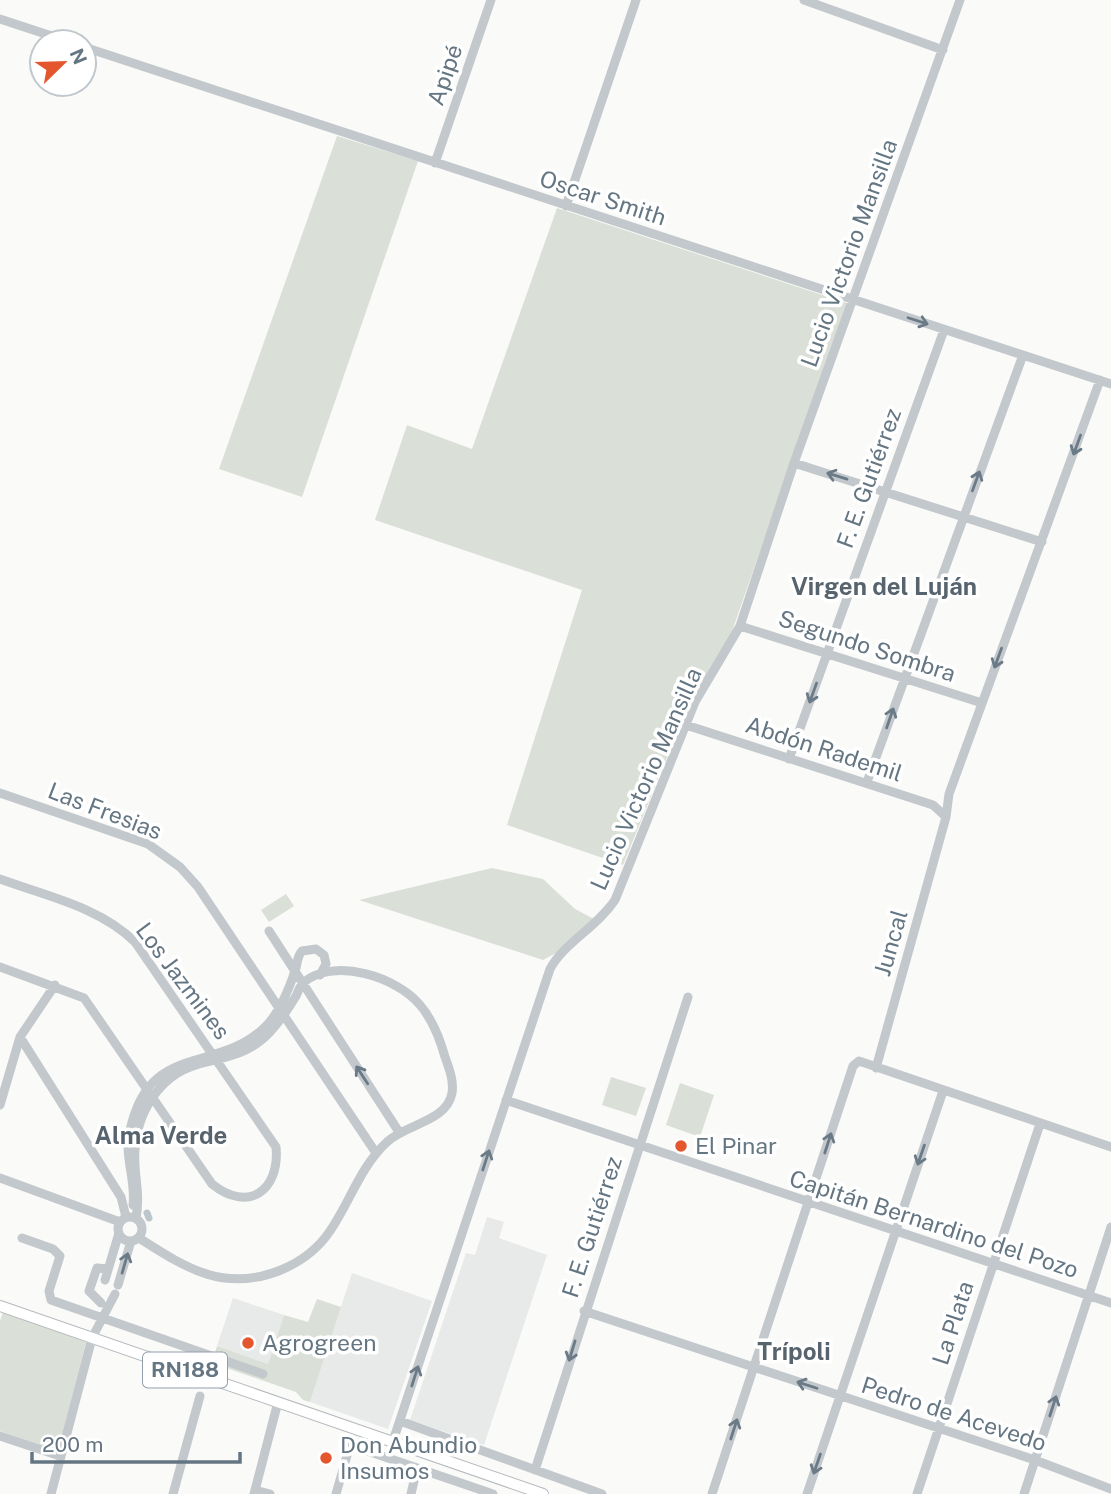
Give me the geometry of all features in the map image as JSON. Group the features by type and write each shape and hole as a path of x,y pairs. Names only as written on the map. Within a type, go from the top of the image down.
{"main road":[{"name":"RN188","path":"0,1306 543,1494"}],"street":[{"name":"Apipé","path":"435,163 491,0"},
{"path":"566,206 635,0"},
{"path":"804,0 943,50"},
{"name":"Lucio Victorio Mansilla","path":"393,1441 550,969 557,957 597,923 615,900 695,702 740,625 794,463 960,0"},
{"path":"0,19 28,28"},
{"name":"Oscar Smith","path":"98,52 1111,384"},
{"name":"F. E. Gutiérrez","path":"789,759 944,330"},
{"path":"867,782 1023,355"},
{"name":"Juncal","path":"876,1068 946,817 949,794 1100,380"},
{"path":"794,463 1042,542"},
{"name":"Segundo Sombra","path":"740,625 982,703"},
{"name":"Abdón Rademil","path":"686,725 933,805 946,817"},
{"name":"Las Fresias","path":"0,793 120,832 167,856 198,887 376,1153"},
{"name":"Los Jazmines","path":"0,879 96,914 135,942 276,1147 275,1174 265,1189 253,1196 239,1198 224,1194 212,1184 149,1095"},
{"path":"269,930 303,975 317,977"},
{"path":"281,1010 299,955 306,949 320,951 326,964 317,977"},
{"path":"0,967 75,992 92,1007 149,1095"},
{"path":"296,968 399,1132"},
{"path":"103,1318 101,1303 104,1285 119,1233 128,1219 134,1192 127,1151 130,1132 157,1079 183,1062 244,1052 259,1042 303,983 341,970 352,971 397,987 419,1004 432,1023 451,1075 453,1091 449,1104 439,1113 399,1132 376,1153 328,1234 307,1256 261,1278 245,1280 207,1275 119,1233"},
{"path":"0,1105 20,1037 55,985"},
{"name":"F. E. Gutiérrez","path":"535,1470 584,1311 688,997"},
{"path":"20,1037 121,1197 128,1219"},
{"path":"712,1494 853,1066 859,1061 1111,1147"},
{"path":"807,1494 943,1091"},
{"name":"Capitán Bernardino del Pozo","path":"506,1100 639,1147 1111,1303"},
{"name":"La Plata","path":"917,1494 1040,1124"},
{"path":"0,1178 128,1219 142,1227 92,1338 51,1494"},
{"path":"1024,1494 1111,1227"},
{"path":"22,1238 52,1249 60,1258 49,1291 51,1300 260,1373 261,1362"},
{"path":"101,1303 89,1291 97,1268 108,1269"},
{"name":"Pedro de Acevedo","path":"584,1311 1035,1460 1111,1489"},
{"path":"223,1360 226,1349"},
{"path":"173,1494 200,1396"},
{"path":"270,1494 254,1492 278,1402"},
{"path":"400,1421 602,1494"},
{"path":"0,1436 60,1456"},
{"path":"336,1494 350,1445 493,1494"},
{"path":"411,1494 416,1468"}],"shaded area":[{"path":"337,136 418,161 302,497 219,469"},
{"path":"557,208 847,303 730,637 688,706 623,865 507,825 582,590 375,520 407,425 472,449"},
{"path":"492,868 543,879 575,909 594,919 558,952 543,960 359,900"},
{"path":"286,894 294,906 269,922 261,910"},
{"path":"611,1077 646,1088 636,1116 602,1105"},
{"path":"680,1083 714,1095 700,1137 666,1125"},
{"path":"487,1217 504,1222 499,1238 547,1255 484,1445 410,1420 466,1253 475,1255"},
{"path":"352,1273 432,1301 388,1429 310,1402"},
{"path":"233,1298 284,1315 268,1364 217,1346"},
{"path":"317,1299 341,1307 310,1402 303,1400 296,1392 212,1363 217,1346 268,1364 284,1315 308,1322"},
{"path":"3,1312 86,1342 58,1451 0,1431 0,1321"}],"waterway":[{"path":"147,1213 149,1218"}],"place":[{"name":"El Pinar","path":"681,1146"},
{"name":"Agrogreen","path":"248,1343"},
{"name":"Don Abundio Insumos","path":"326,1458"}],"district":[{"name":"Virgen del Luján","path":"884,587"},
{"name":"Alma Verde","path":"161,1136"},
{"name":"Trípoli","path":"794,1352"}]}
